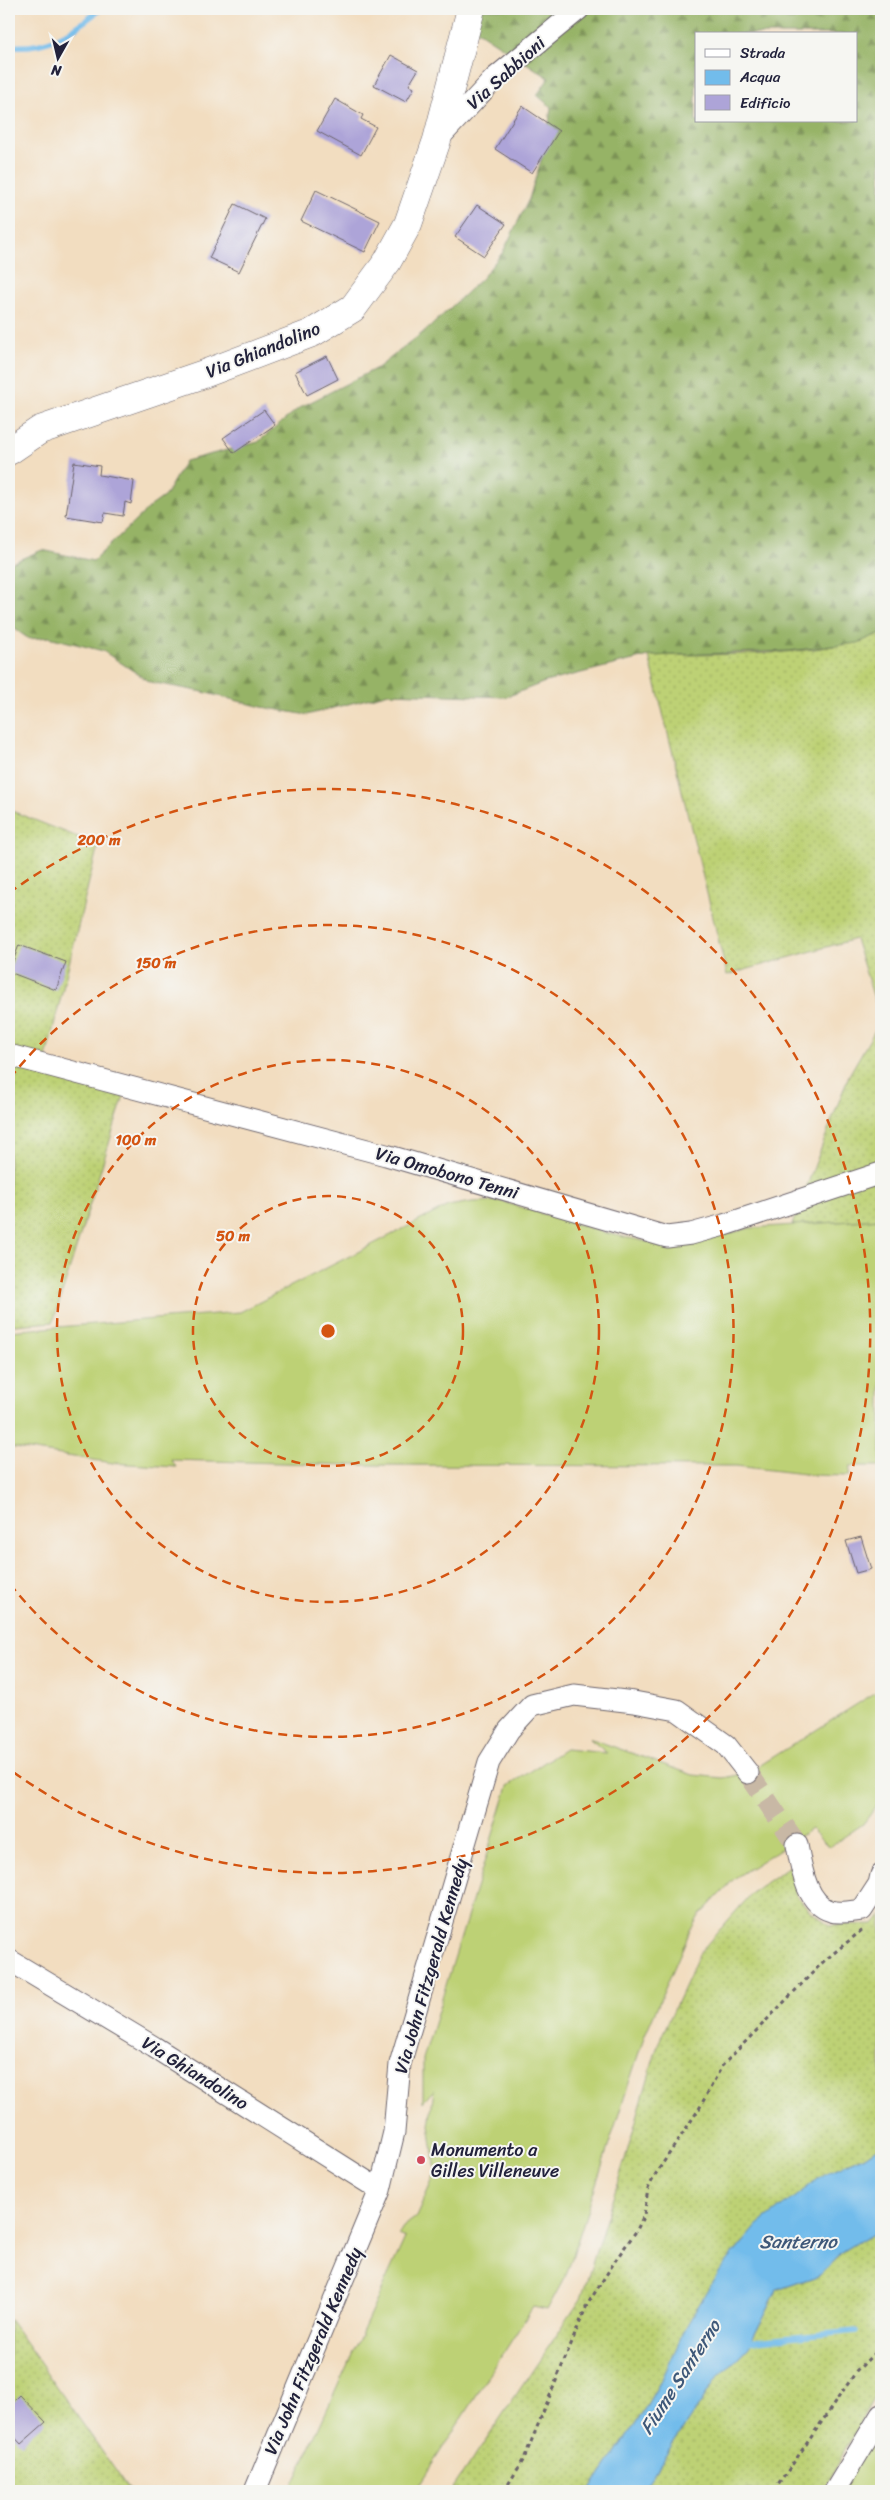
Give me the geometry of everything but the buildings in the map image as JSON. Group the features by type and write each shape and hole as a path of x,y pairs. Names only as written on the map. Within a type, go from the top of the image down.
{"street":[{"name":"Via Ghiandolino","path":"9,451 40,430 201,375 312,333 353,308 387,262 408,224 437,140 471,9"},
{"name":"Via Sabbioni","path":"437,140 495,78 579,9"},
{"name":"Via Omobono Tenni","path":"9,1055 386,1155 667,1237 691,1234 724,1225 881,1173"},
{"name":"Via John Fitzgerald Kennedy","path":"255,2491 380,2190 394,2132 400,2064 489,1762 509,1730 532,1705 574,1695 634,1702 677,1710 726,1745 748,1773"},
{"path":"797,1844 803,1872 815,1901 831,1911 862,1910 879,1884 881,1875"},
{"name":"Via Ghiandolino","path":"9,1960 170,2057 380,2190"},
{"path":"835,2491 881,2414"}],"path":[{"path":"504,2491 524,2459 587,2305 616,2258 637,2230 644,2215 648,2189 655,2175 699,2109 722,2066 823,1962 866,1925"},
{"path":"774,2491 856,2372 881,2346"}],"green space":[{"path":"461,9 881,9 881,633 858,643 789,651 649,656 545,682 506,697 389,693 307,715 150,682 103,651 49,637 29,639 12,627 9,620 9,564 42,550 93,561 151,506 165,496 185,461 258,442 299,408 379,367 430,327 482,278 503,252 529,199 547,141 551,107 537,95 549,78 458,18"},
{"path":"881,633 881,1020 855,939 727,975 649,656 798,651 855,641"},
{"path":"9,810 98,845 45,1062 127,1086 53,1322 15,1325 9,1324"},
{"path":"881,1020 881,1219 792,1225 849,1075"},
{"path":"500,1201 610,1234 663,1245 686,1245 750,1228 881,1219 881,1466 850,1466 849,1476 813,1475 736,1466 355,1465 171,1460 176,1467 113,1463 9,1447 9,1331 240,1312 448,1206 472,1202"},
{"path":"881,1689 881,1800 863,1824 829,1847 811,1829 735,1878 699,1916 690,1931 644,2037 567,2273 547,2310 533,2307 415,2491 290,2491 405,2238 398,2235 403,2227 416,2217 436,2172 429,2125 434,2090 423,2102 423,2059 508,1786 565,1749 607,1753 589,1738 693,1775 723,1778 748,1773"},
{"path":"789,1866 797,1896 810,1911 830,1925 874,1924 881,1915 881,2145 865,2156 826,2173 663,2377 637,2422 590,2491 451,2491 581,2299 625,2159 658,2044 700,1952 754,1891"},
{"path":"881,2228 881,2384 823,2491 642,2491 715,2381 749,2346 777,2290 820,2275 842,2252"},
{"path":"9,2319 130,2491 9,2491"},
{"path":"881,2413 881,2491 831,2491"}],"water":[{"name":"Santerno","path":"881,2145 881,2228 842,2252 820,2275 777,2290 749,2346 715,2381 642,2491 590,2491 637,2422 663,2377 687,2325 719,2271 758,2225 826,2173 865,2156"}],"waterway":[{"path":"9,46 36,45 59,38 101,9"},
{"path":"745,2342 857,2331"}],"tunnel":[{"path":"748,1773 797,1845"}],"place":[{"name":"Monumento a Gilles Villeneuve","path":"421,2160"}],"water label":[{"name":"Fiume Santerno","path":"680,2377"}]}
